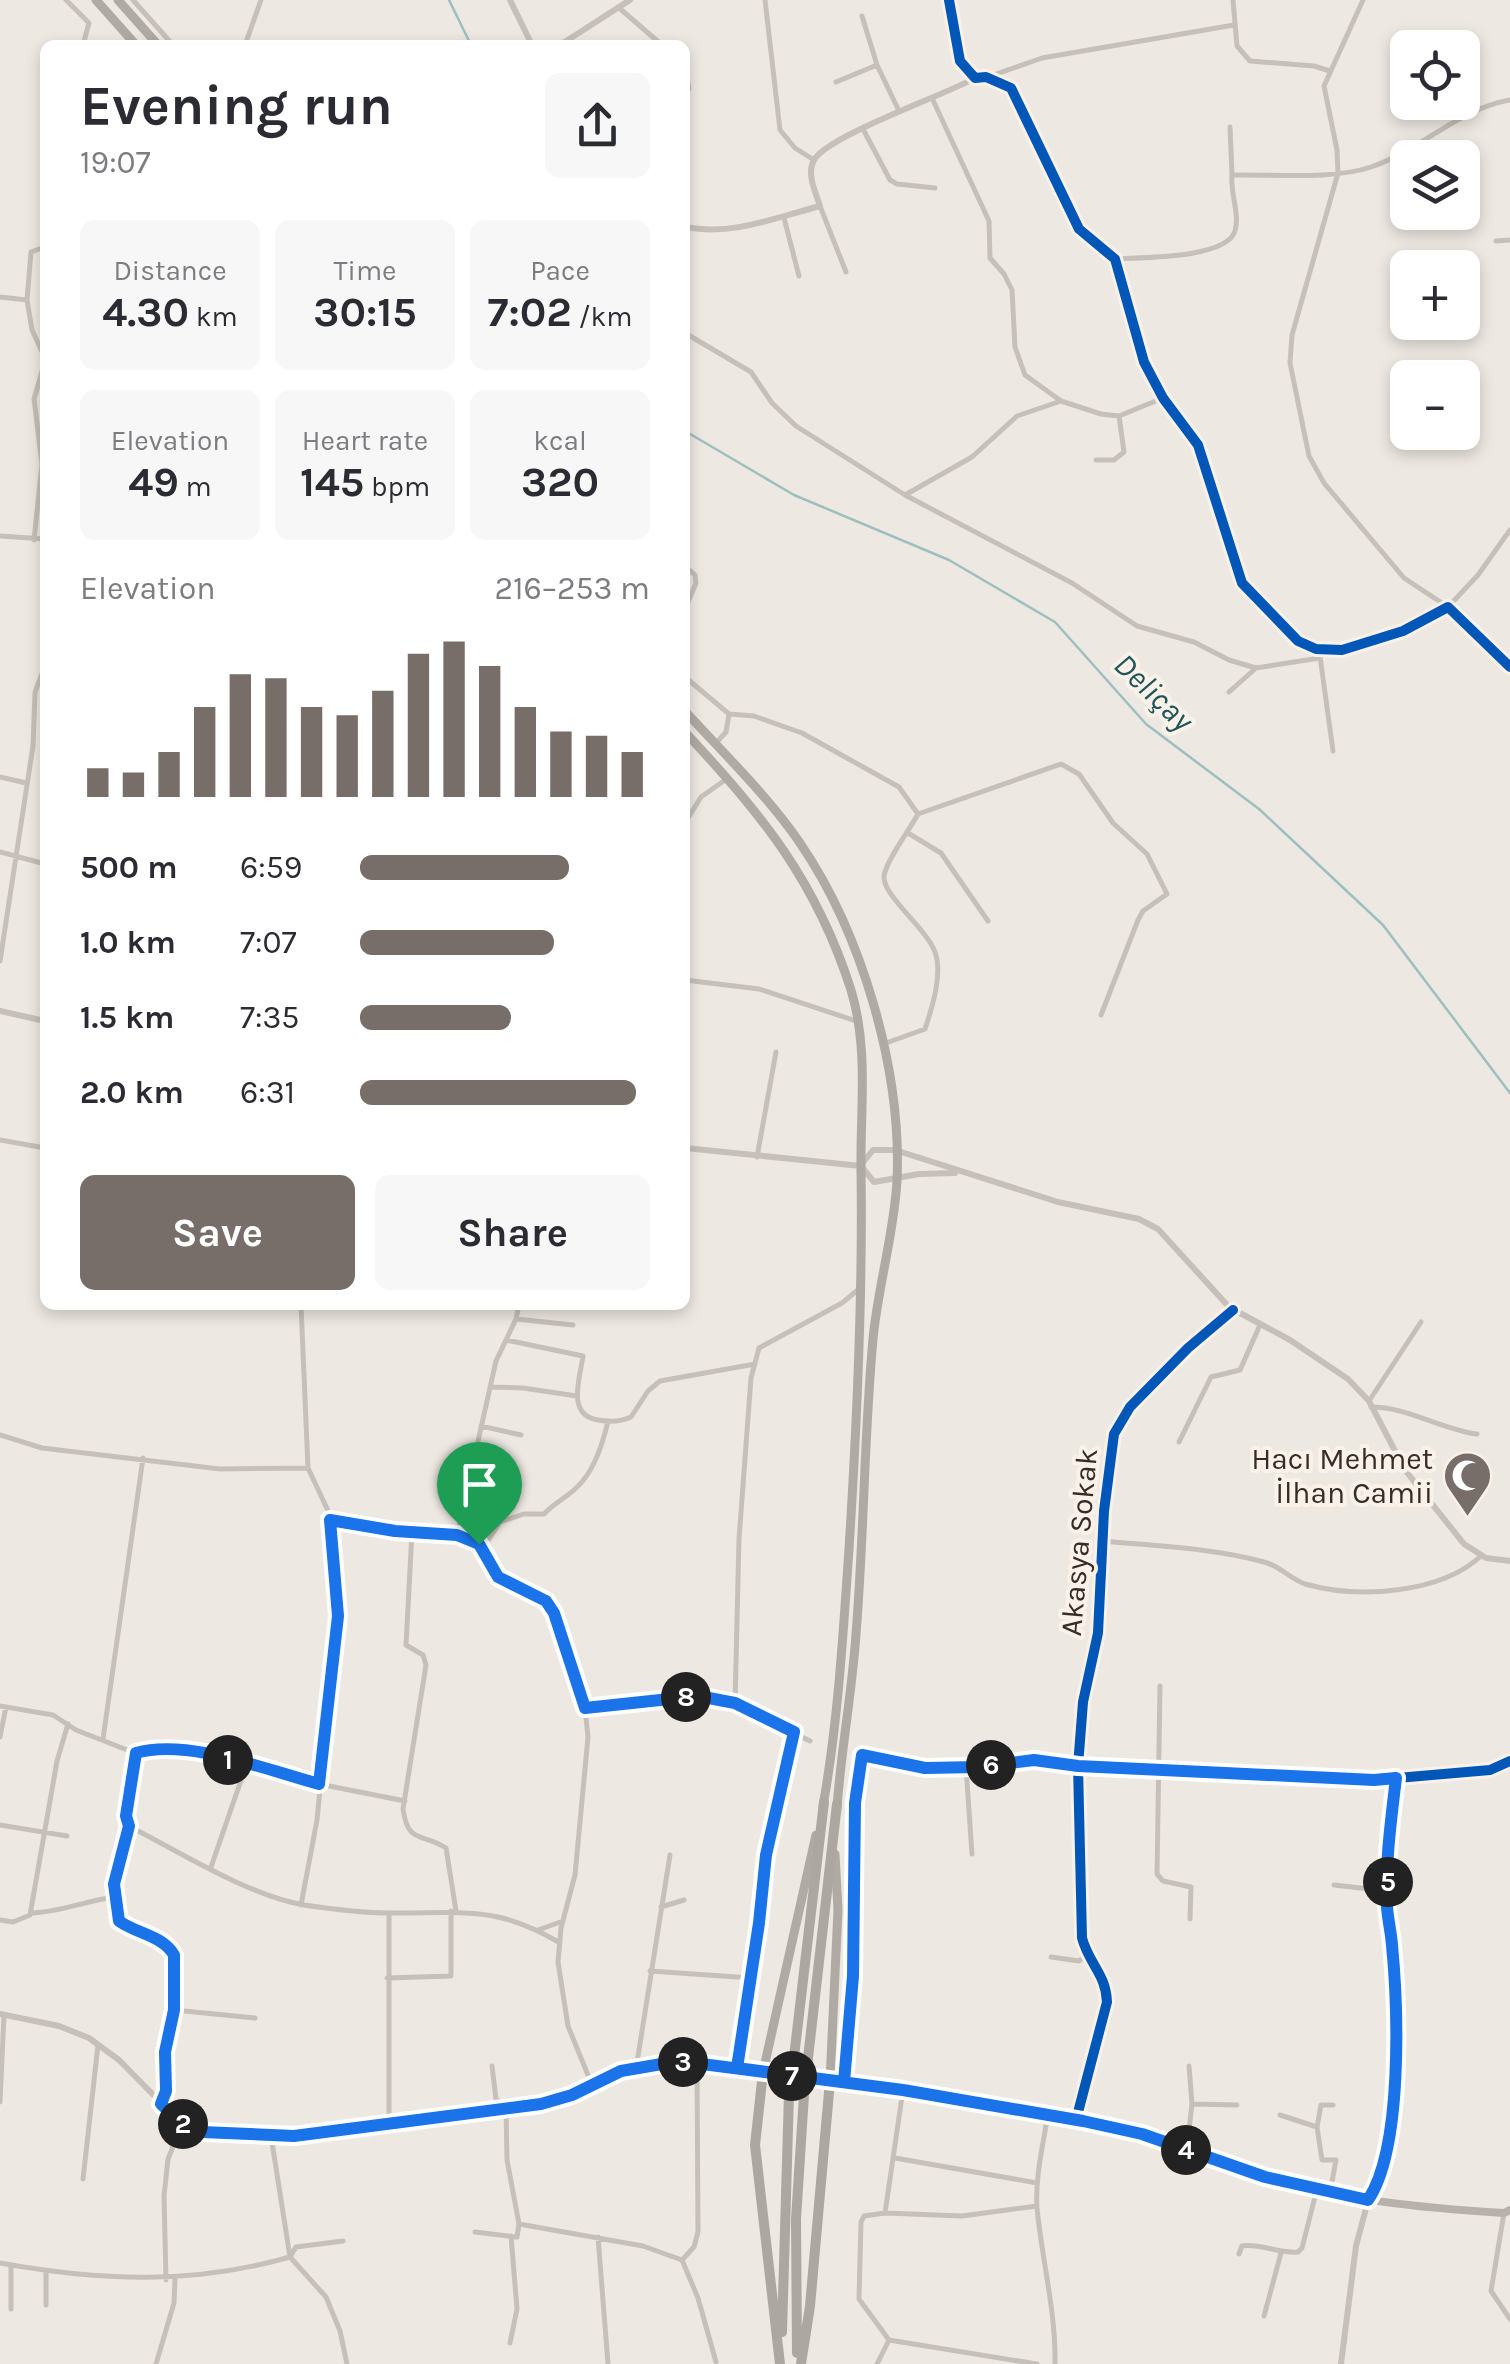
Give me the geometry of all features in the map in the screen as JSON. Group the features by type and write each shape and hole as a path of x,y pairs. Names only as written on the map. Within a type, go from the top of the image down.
{"highway":[{"path":"96,0 132,40"},
{"path":"118,0 154,40"},
{"path":"690,716 799,841 827,886 852,940 882,1044 894,1116 897,1179 874,1338 856,1640 804,2095 796,2219 799,2364"},
{"path":"690,737 786,850 814,898 838,950 859,1022 864,1109 860,1166 862,1287 843,1638 790,2094 781,2364"},
{"path":"781,2364 755,2145 763,2072 824,1802"},
{"path":"799,2364 810,2306 830,2080 838,1910 837,1804"}],"main road":[{"path":"763,2072 1048,2114 1142,2134 1265,2177 1368,2200 1508,2211"}],"street":[{"path":"66,0 89,24 84,40"},
{"path":"133,0 169,40"},
{"path":"247,40 261,0"},
{"path":"510,0 530,40"},
{"path":"568,40 630,0"},
{"path":"765,0 780,130 795,148 814,160"},
{"path":"949,0 960,61 975,78"},
{"path":"1232,0 1237,46 1250,60 1330,71"},
{"path":"1364,0 1324,86 1338,173 1292,334 1290,363 1309,456 1324,483 1404,578 1448,607 1510,667"},
{"path":"618,8 656,40"},
{"path":"862,16 877,65 899,111"},
{"path":"846,272 810,174 814,160 827,148 975,78 1042,58 1234,25"},
{"path":"836,82 877,65"},
{"path":"986,77 1010,88 1078,229 1115,259 1144,362 1163,398 1198,445 1242,583 1298,641 1319,649 1342,650 1403,631 1448,607 1478,576 1510,530"},
{"path":"932,98 989,221 990,258 1012,290 1015,346 1025,375 1061,401 1119,416 1163,398"},
{"path":"1232,175 1338,173 1371,167 1486,104 1510,100"},
{"path":"1115,259 1197,253 1226,244 1235,234 1230,127"},
{"path":"863,130 890,180 935,188"},
{"path":"690,228 712,232 784,218 820,206"},
{"path":"784,218 799,276"},
{"path":"1496,241 1510,240"},
{"path":"40,249 31,252 27,300 40,348"},
{"path":"0,298 27,300"},
{"path":"690,336 751,372 772,403 796,426 905,495 1072,584 1137,626 1194,642 1229,660 1256,668 1320,658"},
{"path":"40,378 34,399 40,448"},
{"path":"905,495 972,457 1017,416 1061,401"},
{"path":"1096,460 1114,460 1124,452 1119,416"},
{"path":"34,540 40,483"},
{"path":"0,536 40,539"},
{"path":"690,570 696,583 690,597"},
{"path":"1319,649 1333,751"},
{"path":"1229,692 1256,668"},
{"path":"0,961 33,746 35,692 40,679"},
{"path":"690,681 729,714 754,716 802,734 899,787 918,814"},
{"path":"716,744 726,732 729,714"},
{"path":"882,1044 925,1030 931,1012 936,954 927,936 886,889 884,874 918,814 1061,764 1079,774 1113,823 1147,854 1167,894 1138,920 1101,1015"},
{"path":"0,778 26,783"},
{"path":"690,815 702,796 728,778"},
{"path":"908,833 941,853 988,921"},
{"path":"0,852 40,863"},
{"path":"690,981 759,989 859,1022"},
{"path":"0,1011 40,1019"},
{"path":"758,1158 776,1052"},
{"path":"0,1140 40,1147"},
{"path":"690,1149 860,1166 874,1182 962,1172"},
{"path":"860,1166 873,1150 895,1150 1158,1229 1233,1310 1348,1379 1370,1404 1406,1470 1464,1544 1482,1555 1510,1560"},
{"path":"735,1703 739,1539 751,1378 759,1348 862,1287"},
{"path":"301,1310 308,1468 330,1520 338,1616 317,1820 301,1904"},
{"path":"457,1535 496,1361 517,1310"},
{"name":"Akasya Sokak","path":"1076,2120 1107,2002 1106,1984 1087,1956 1081,1919 1078,1766 1083,1702 1098,1633 1102,1540 1114,1434 1130,1407 1188,1348 1233,1310"},
{"path":"516,1319 573,1325"},
{"path":"1370,1404 1421,1322"},
{"path":"1178,1442 1211,1378 1240,1370 1260,1324"},
{"path":"506,1340 583,1356 577,1396 580,1412 586,1418 608,1421 631,1417 648,1391 660,1381 755,1364"},
{"path":"490,1387 577,1396"},
{"path":"1370,1404 1394,1407 1421,1419 1477,1434"},
{"path":"479,1544 489,1539 500,1522 524,1514 544,1514 559,1498 574,1490 592,1465 608,1421"},
{"path":"480,1426 521,1436"},
{"path":"0,1434 42,1448 220,1469 308,1468"},
{"path":"104,1740 143,1458"},
{"path":"330,1520 457,1535 479,1544 498,1577 546,1601 554,1613 585,1708 588,1737 577,1855 558,1962 568,2026 592,2085"},
{"path":"387,1978 451,1976 454,1911 446,1848 412,1834 406,1826 404,1801 426,1665 423,1655 406,1645 412,1532"},
{"path":"1102,1540 1269,1562 1300,1583 1365,1590 1396,1591 1444,1581 1482,1555"},
{"path":"1160,1686 1157,1874 1163,1880 1191,1887 1190,1919"},
{"path":"585,1708 698,1696 735,1703 810,1740"},
{"path":"0,1737 3,1706 53,1716 136,1753 199,1753 404,1801"},
{"path":"0,1920 25,1919 30,1912 68,1724"},
{"path":"737,2068 766,1855 794,1732"},
{"path":"136,1753 126,1816 129,1826 114,1884 119,1921 170,1948 174,1955 174,2010 165,2052 166,2091 161,2104"},
{"path":"844,2082 853,1976 855,1803 862,1755 925,1768 1034,1760 1078,1766 1374,1780 1490,1770 1510,1761"},
{"path":"212,1868 246,1765"},
{"path":"966,1767 972,1854"},
{"path":"1340,2364 1356,2246 1390,2138 1395,2060 1388,1892 1396,1778"},
{"path":"0,1825 67,1836"},
{"path":"129,1826 260,1891 301,1904 388,1913 454,1911 513,1919 560,1943"},
{"path":"636,2068 670,1855"},
{"path":"1334,1885 1388,1892"},
{"path":"30,1912 53,1912 116,1897"},
{"path":"660,1907 684,1900"},
{"path":"388,1913 389,2124"},
{"path":"538,1930 563,1921"},
{"path":"1051,1957 1080,1962 1087,1956"},
{"path":"650,1971 751,1978"},
{"path":"174,2010 255,2018"},
{"path":"0,2102 2,2014 59,2026 98,2045 119,2060 182,2124 202,2132 271,2136 339,2132 541,2104 621,2071 679,2061 763,2072"},
{"path":"83,2179 98,2045"},
{"path":"682,2260 694,2247 698,2232 696,2063"},
{"path":"476,2232 517,2237 519,2224 508,2160 506,2108 496,2099 492,2066"},
{"path":"1186,2150 1192,2104 1189,2066"},
{"path":"886,2213 903,2090"},
{"path":"1192,2104 1238,2105"},
{"path":"1330,2192 1336,2160 1322,2160 1317,2127 1321,2105 1333,2106"},
{"path":"1048,2114 1037,2206 1056,2336 1055,2364"},
{"path":"1280,2115 1317,2127"},
{"path":"166,2280 164,2196 168,2159 182,2124"},
{"path":"271,2136 290,2257 326,2297 340,2331 347,2364"},
{"path":"895,2158 1037,2183"},
{"path":"1238,2254 1248,2244 1281,2253 1298,2252 1317,2189"},
{"path":"1037,2206 962,2216 864,2216 860,2299 888,2340 1037,2364"},
{"path":"1508,2211 1491,2291 1510,2319"},
{"path":"519,2224 598,2236 682,2260"},
{"path":"510,2343 516,2309 511,2236"},
{"path":"598,2236 608,2364"},
{"path":"0,2264 46,2272 166,2280 241,2271 290,2257 296,2248 343,2241"},
{"path":"1264,2316 1281,2253"},
{"path":"682,2260 698,2298 716,2362"},
{"path":"11,2265 11,2309"},
{"path":"46,2272 46,2306"},
{"path":"156,2364 174,2303 175,2279"},
{"path":"877,2364 888,2340"}],"waterway":[{"name":"Deliçay","path":"449,0 469,40"},
{"name":"Deliçay","path":"690,434 794,495 949,560 1055,622 1146,724 1259,809 1383,925 1510,1093"}],"cycle path":[{"path":"949,0 960,61 975,78 986,77 1011,88 1079,229 1115,259 1144,362 1163,398 1198,445 1242,583 1298,641 1316,649 1342,650 1403,631 1448,607 1510,667"},
{"path":"1076,2120 1107,2002 1104,1984 1082,1938 1078,1766 1083,1702 1098,1633 1104,1511 1114,1434 1130,1407 1188,1348 1233,1310"},
{"path":"845,2082 853,1976 855,1803 862,1755 925,1768 1034,1760 1078,1766 1374,1780 1490,1770 1510,1761"}],"place":[{"name":"Hacı Mehmet İlhan Camii","path":"1468,1518"}],"route":[{"path":"330,1520 395,1531 457,1535 479,1544 498,1577 546,1601 554,1613 585,1708 698,1696 735,1703 794,1732 766,1855 737,2068 844,2082 853,1976 855,1803 862,1755 925,1768 1034,1760 1078,1766 1396,1778 1387,1906 1396,2040 1390,2138 1368,2200 1265,2177 1142,2134 1083,2121 903,2090 679,2061 621,2071 572,2095 541,2104 339,2132 249,2136 202,2132 182,2124 161,2104 166,2091 165,2052 174,2010 174,1955 156,1938 119,1921 114,1884 129,1826 126,1816 136,1753 199,1753 319,1784 338,1616 330,1520"}]}
